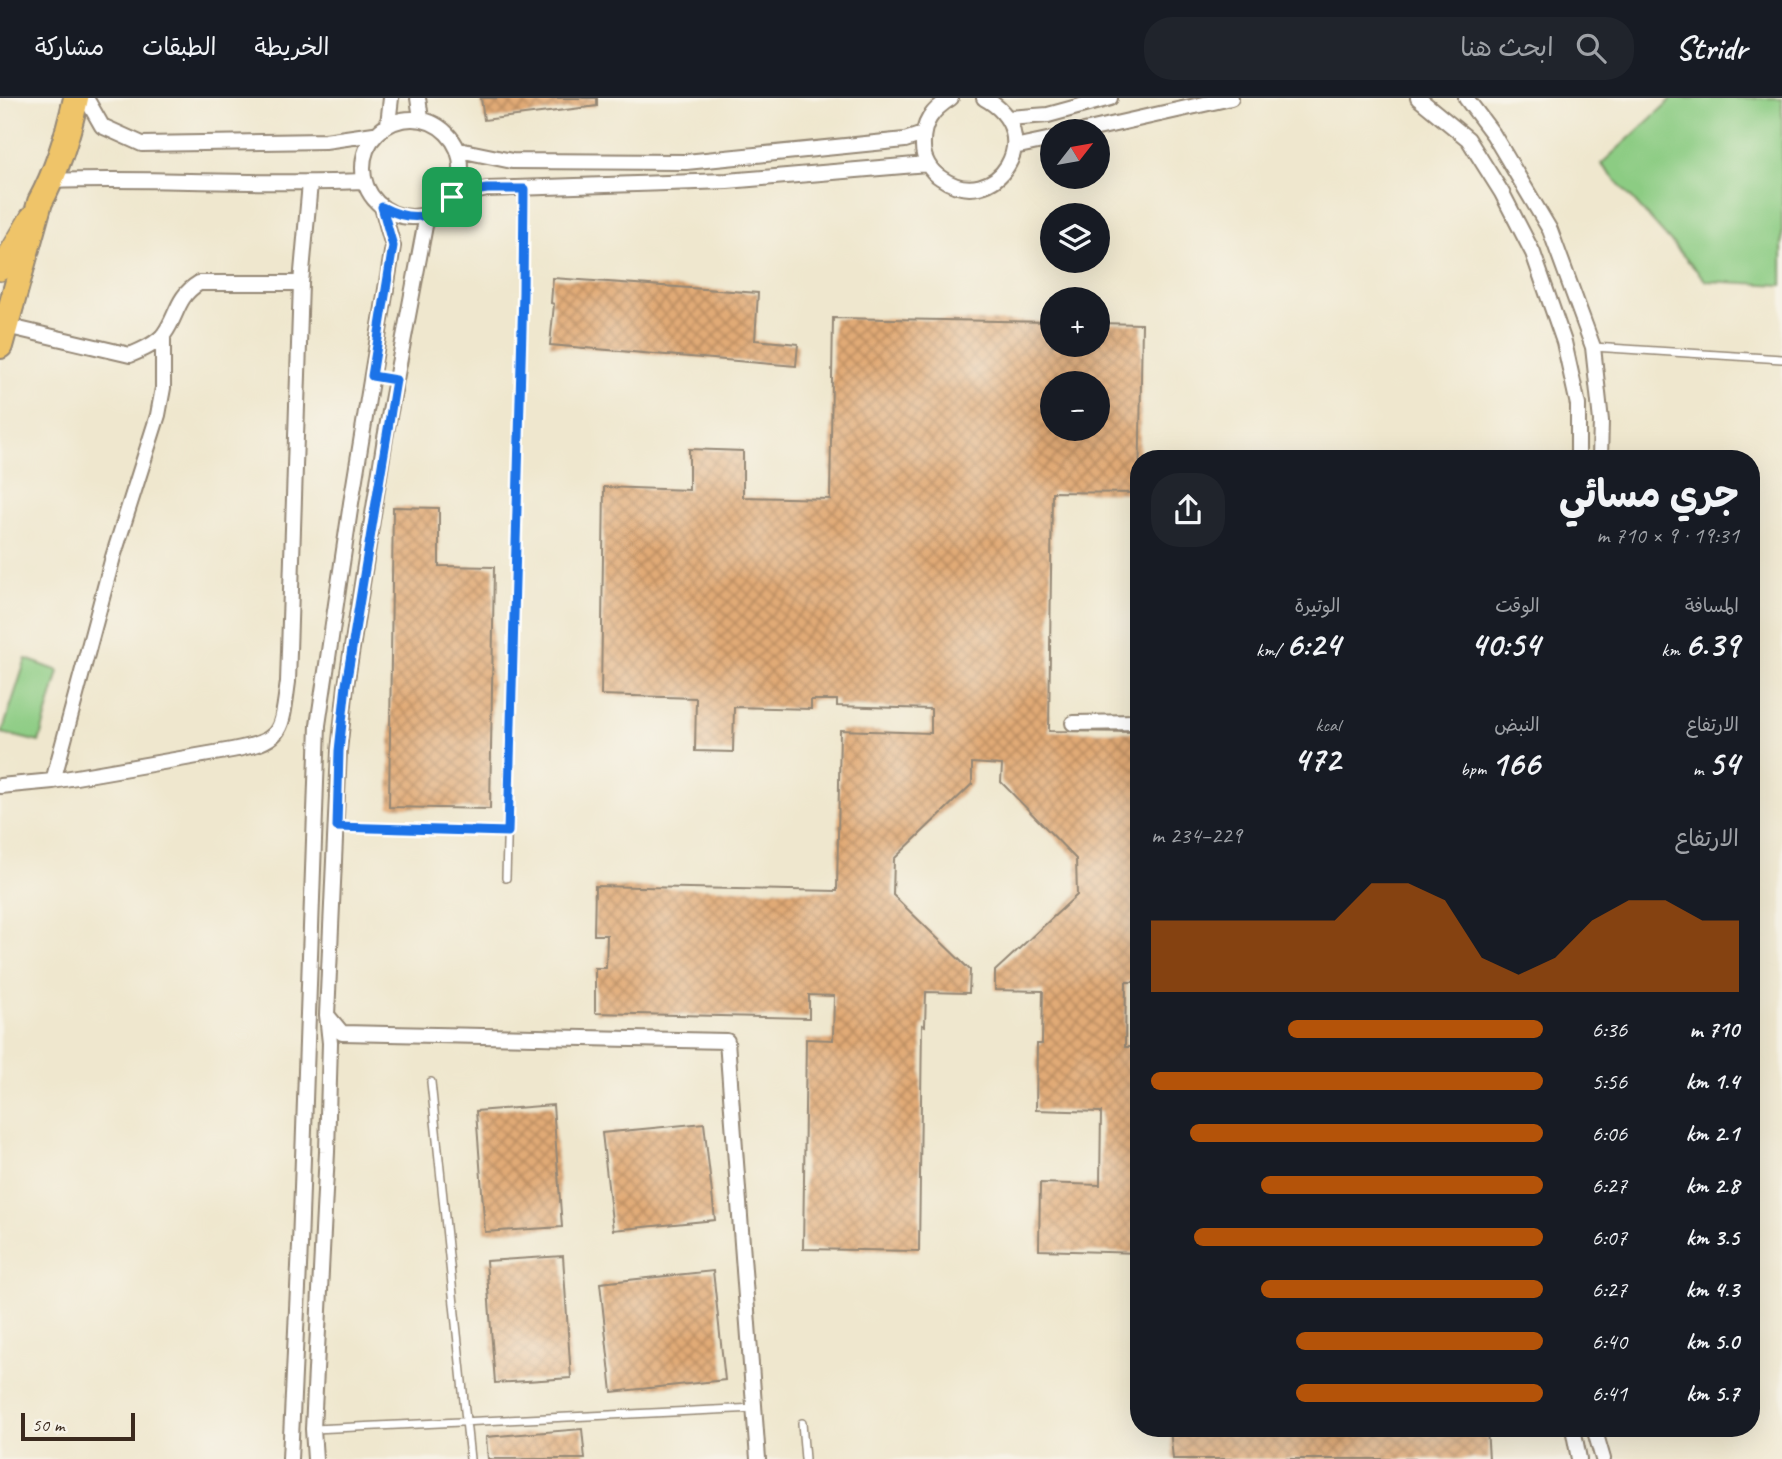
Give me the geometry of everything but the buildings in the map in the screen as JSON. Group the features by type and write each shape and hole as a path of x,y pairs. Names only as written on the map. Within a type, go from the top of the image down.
{"highway":[{"path":"3,336 46,192 66,142 76,98"}],"main road":[{"path":"0,270 46,192"}],"street":[{"path":"86,98 102,126 142,144 325,142 374,135"},
{"path":"388,124 391,98"},
{"path":"418,98 421,118"},
{"path":"951,98 937,107 928,119 923,134 923,150 927,164 936,175 948,183 962,187 977,187 991,182 1002,173 1010,161 1014,147 1014,133 1008,118 997,105 984,98"},
{"path":"1008,118 1048,115 1110,98"},
{"path":"1110,125 1231,98"},
{"path":"1418,98 1468,139 1502,193 1533,253 1563,342 1578,405 1578,450"},
{"path":"1466,98 1493,134 1550,230 1593,348 1601,421 1600,450"},
{"path":"404,118 421,118 437,124 450,136 458,150 462,167 459,183 452,197 441,208 427,215 404,216 382,207 371,196 364,181 362,166 365,149 374,135 388,124 404,118"},
{"path":"458,150 512,161 685,162 905,140 923,134"},
{"path":"1014,147 1040,142"},
{"path":"452,197 487,189 727,181 927,164"},
{"path":"46,192 101,180 310,183 364,181"},
{"path":"0,786 53,780 259,745 277,733 283,717 288,682 301,283 310,183"},
{"path":"290,1459 318,725 393,246 382,207"},
{"path":"315,1459 313,1429 330,1042 327,1015 339,751 346,685 396,380 427,215"},
{"path":"3,336 130,355 151,345 163,335 188,290 199,283 301,283"},
{"path":"53,780 113,556 158,415 163,388 163,335"},
{"path":"372,376 396,380"},
{"path":"1073,723 1130,722"},
{"path":"327,1015 342,1033 727,1041 758,1459"},
{"path":"1575,1437 1579,1459"},
{"path":"1596,1437 1602,1459"}],"lane":[{"path":"506,878 524,189"},
{"path":"1593,348 1782,359"},
{"path":"337,827 508,832"},
{"path":"431,1082 470,1459"},
{"path":"313,1429 756,1408"},
{"path":"802,1423 805,1459"}],"green space":[{"path":"1673,98 1782,98 1782,285 1706,281 1601,164"},
{"path":"26,659 59,671 39,742 2,733"}],"route":[{"path":"487,189 524,189 508,832 337,827 339,751 346,685 396,380 372,376 393,246 382,207 396,215 411,218 427,215 441,208 452,197 487,189"}]}
